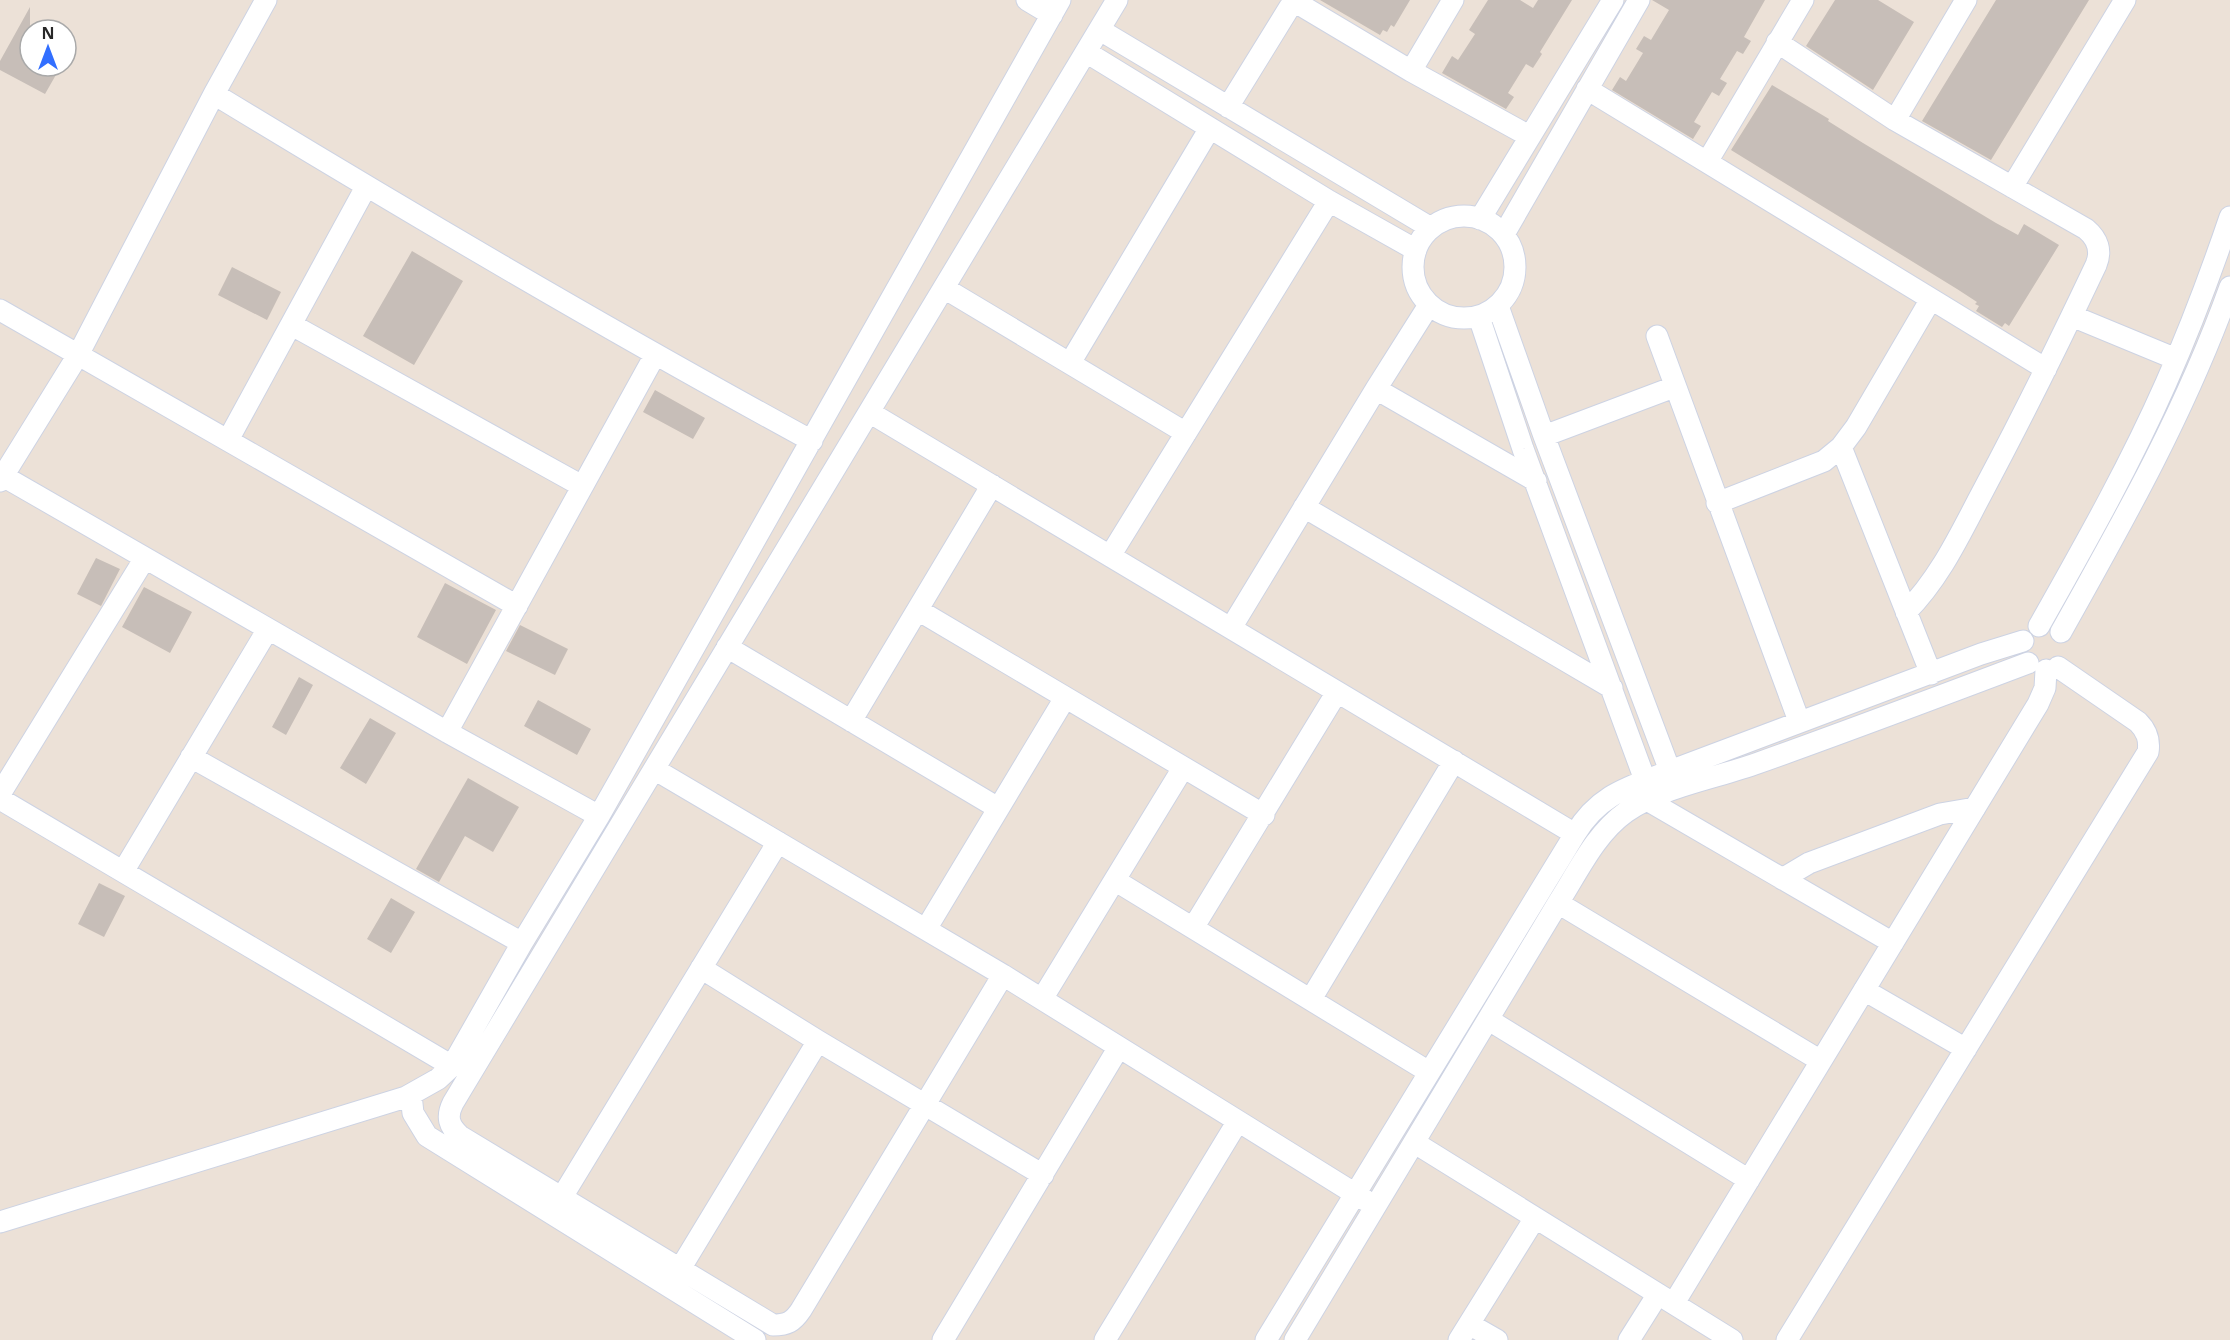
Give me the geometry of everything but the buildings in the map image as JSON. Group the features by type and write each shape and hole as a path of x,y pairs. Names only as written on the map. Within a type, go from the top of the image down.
{"street":[{"path":"266,0 214,94 78,355 1,478 598,816"},
{"path":"0,1222 411,1095 438,1079 452,1066 812,441 1056,7 1027,0"},
{"path":"1228,107 1293,0 1411,71 1529,136"},
{"path":"1411,71 1454,0"},
{"path":"1480,219 1613,0"},
{"path":"1504,234 1639,0"},
{"path":"1707,162 1803,0"},
{"path":"1895,120 1966,0"},
{"path":"2012,187 2125,0"},
{"path":"1003,975 795,1320 784,1325 773,1325 460,1136 453,1130 449,1121 449,1111 1100,30 1115,1"},
{"path":"1100,30 1431,228"},
{"path":"1777,42 1895,120 2086,229 2097,242 2099,258 2046,369 1945,562 1927,589 1906,612"},
{"path":"1086,52 1329,201 1416,250"},
{"path":"1587,89 2046,369"},
{"path":"214,94 366,187 655,355 812,441"},
{"path":"1070,363 1210,128"},
{"path":"228,440 366,187"},
{"path":"1110,556 1329,201"},
{"path":"1460,216 1489,222 1504,234 1514,254 1515,277 1506,297 1498,306 1479,317 1447,316 1421,296 1413,274 1416,250 1424,234 1431,228 1449,218 1460,216"},
{"path":"2039,626 2089,538 2141,437 2176,359 2230,217"},
{"path":"2061,632 2167,437 2230,287"},
{"path":"944,288 1186,433"},
{"path":"1717,503 1814,466 1841,447 1856,428 1931,299"},
{"path":"1231,628 1376,389 1430,305"},
{"path":"1498,306 1544,436 1670,771"},
{"path":"0,310 518,606"},
{"path":"2072,316 2176,359"},
{"path":"1479,317 1612,688 1646,790 1782,879 1893,943"},
{"path":"292,325 582,486"},
{"path":"1657,336 1799,722"},
{"path":"447,732 655,355"},
{"path":"1544,436 1674,387"},
{"path":"1376,389 1536,481"},
{"path":"869,412 1575,834"},
{"path":"1841,447 1931,674"},
{"path":"851,721 992,485"},
{"path":"1304,507 1612,688"},
{"path":"2089,538 2107,549"},
{"path":"0,794 145,558"},
{"path":"918,610 1264,815"},
{"path":"1266,1340 1583,820 1606,798 1756,764 2044,667 2063,661 2067,646 2066,638 2061,632 2047,625 2032,629 2023,641 2022,649 2044,667 2143,727 2149,739 2148,752 1787,1340"},
{"path":"124,870 268,629"},
{"path":"1295,1340 1558,903 1603,833 1646,790 1670,771 1981,654 2023,641"},
{"path":"727,647 998,808"},
{"path":"1629,1340 1666,1298 1749,1180 2042,696 2046,679 2044,667"},
{"path":"1193,928 1337,692"},
{"path":"926,929 1065,698"},
{"path":"191,757 522,944"},
{"path":"1311,999 1454,761"},
{"path":"1042,999 1183,768"},
{"path":"654,769 1003,975 1376,1206"},
{"path":"0,799 124,870 452,1066"},
{"path":"1782,879 1809,863 1918,822 1951,811 1975,808"},
{"path":"562,1197 778,842"},
{"path":"1116,881 1430,1072"},
{"path":"1558,903 1821,1061"},
{"path":"701,968 818,1041 1042,1174"},
{"path":"1864,990 1966,1049"},
{"path":"1489,1020 1749,1180"},
{"path":"680,1269 818,1041"},
{"path":"943,1340 1119,1047"},
{"path":"411,1095 413,1113 427,1136 755,1340"},
{"path":"1105,1340 1238,1121"},
{"path":"1415,1143 1732,1340"},
{"path":"1497,1340 1464,1332 1535,1218"}]}
